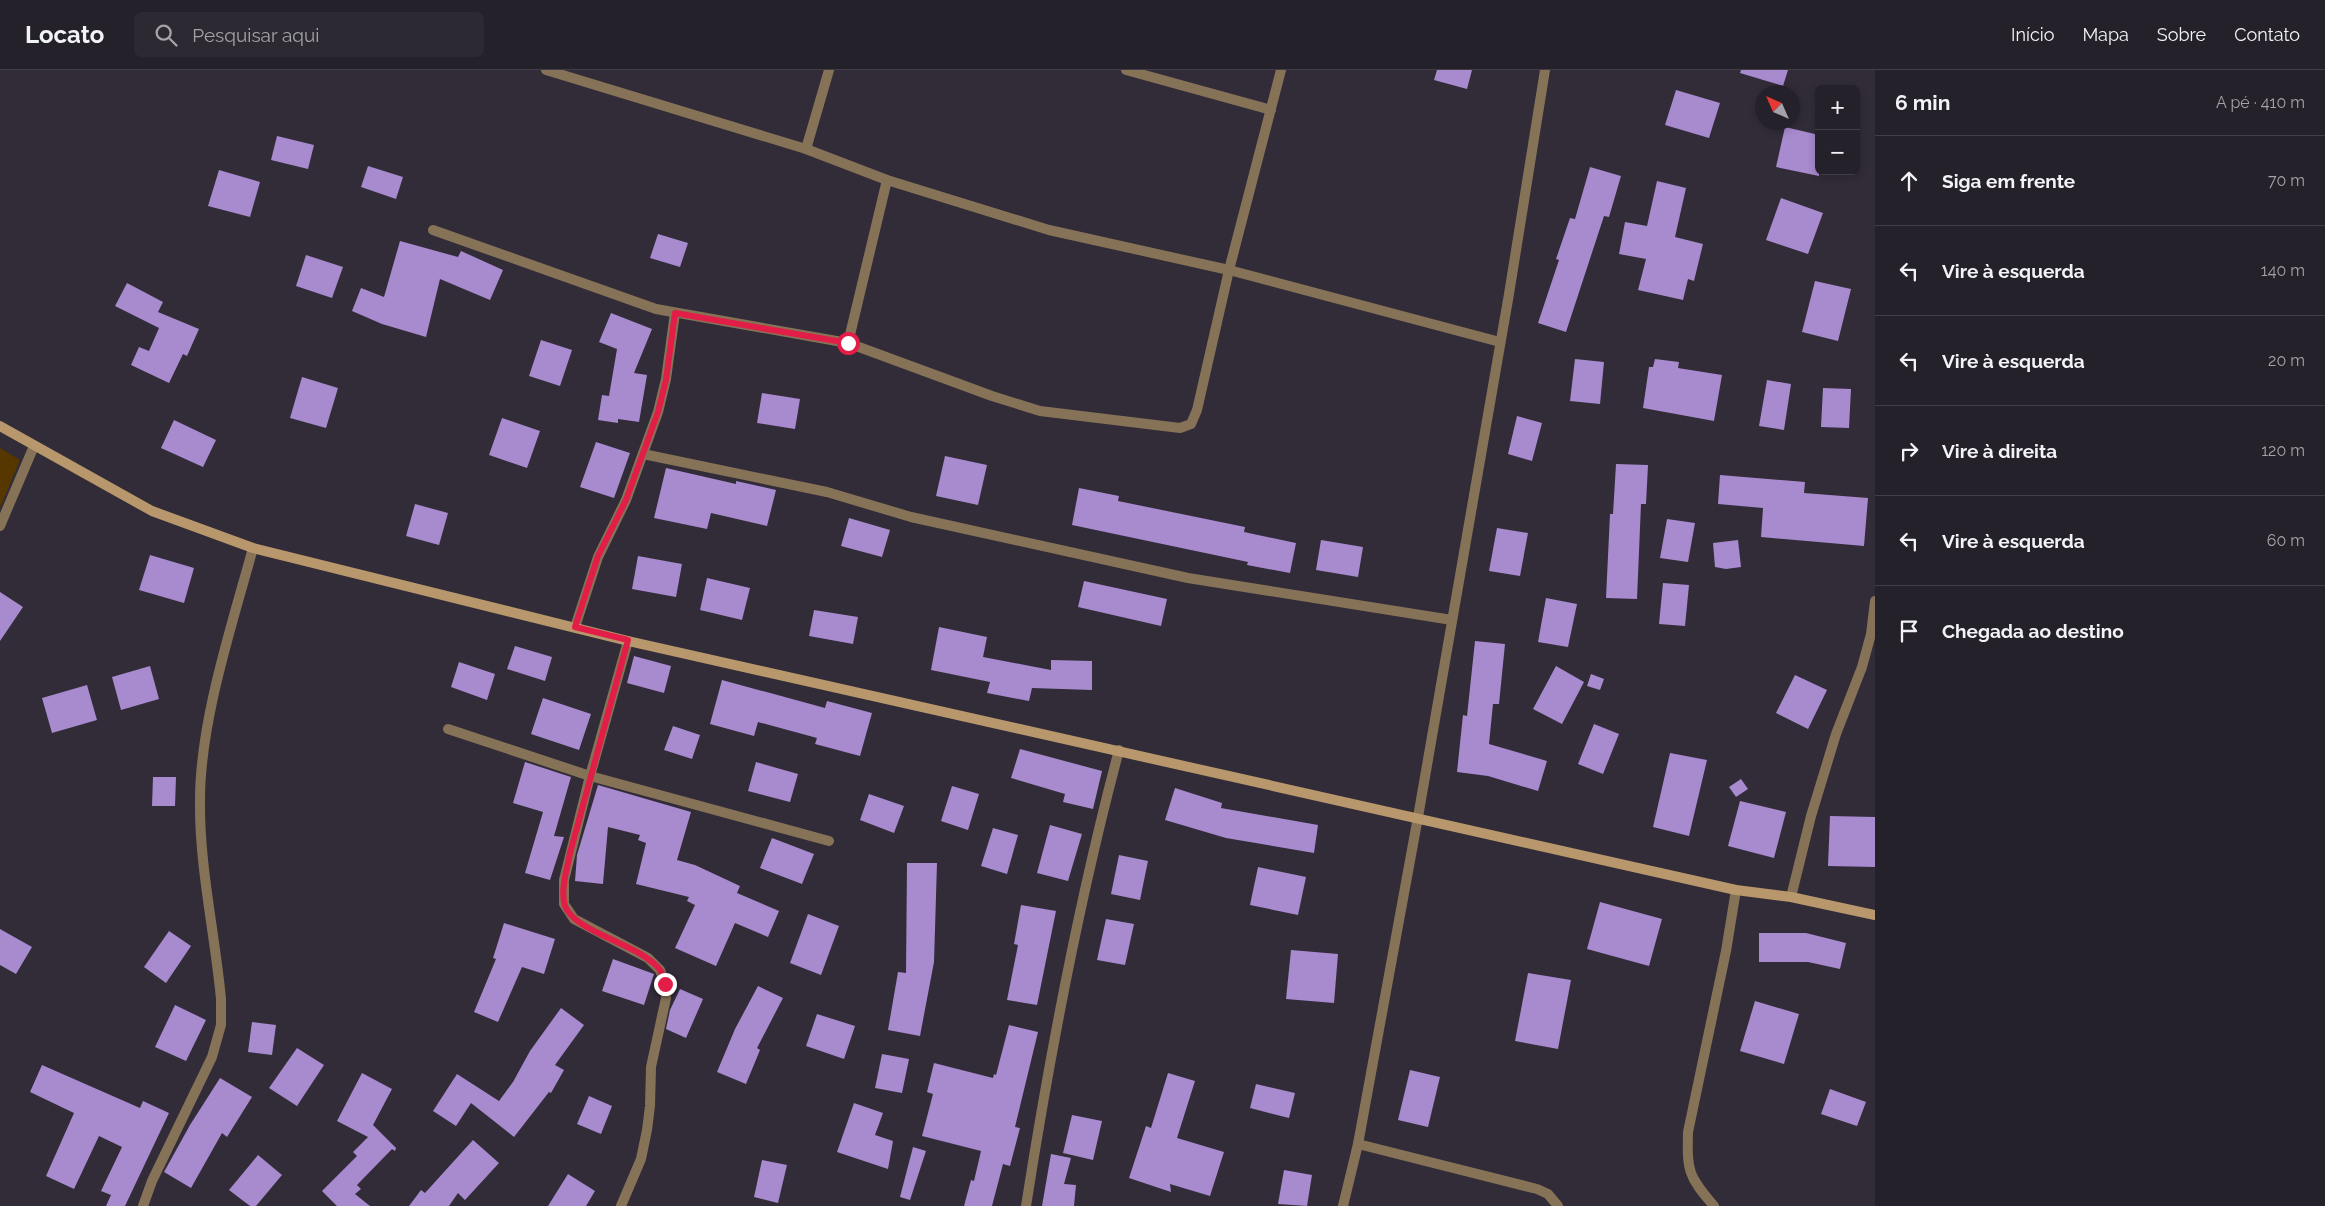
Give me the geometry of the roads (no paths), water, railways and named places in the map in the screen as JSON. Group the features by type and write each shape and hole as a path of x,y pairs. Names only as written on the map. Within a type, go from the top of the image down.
{"street":[{"path":"546,70 806,149 887,180 1049,230 1229,270 1500,342"},
{"path":"806,149 829,70"},
{"path":"1126,70 1271,110"},
{"path":"433,230 634,302 675,313 848,343 992,396 1040,411 1180,428 1191,424 1198,410 1229,270 1281,70"},
{"path":"1343,1206 1358,1144 1418,817 1500,342 1544,70"},
{"path":"848,343 887,180"},
{"path":"575,627 598,556 626,500 658,412 666,380 675,313"},
{"path":"0,426 152,511 253,548 628,640 1736,890 1791,897 1875,915"},
{"path":"0,526 34,446"},
{"path":"643,454 827,492 911,517 1159,572 1452,620"},
{"path":"143,1206 152,1181 212,1057 221,1025 221,999 201,836 200,800 203,758 213,702 253,548"},
{"path":"1791,897 1810,816 1836,734 1862,667 1871,634 1875,601"},
{"path":"621,1206 641,1159 647,1130 651,1067 666,998 665,984 660,970 648,958 574,919 564,904 564,880 590,776 628,640"},
{"path":"448,729 590,776 829,841"},
{"path":"1026,1206 1071,956 1096,836 1119,750"},
{"path":"1714,1206 1695,1184 1687,1163 1688,1132 1726,951 1736,890"},
{"path":"1358,1144 1536,1188 1548,1194 1558,1206"}]}
